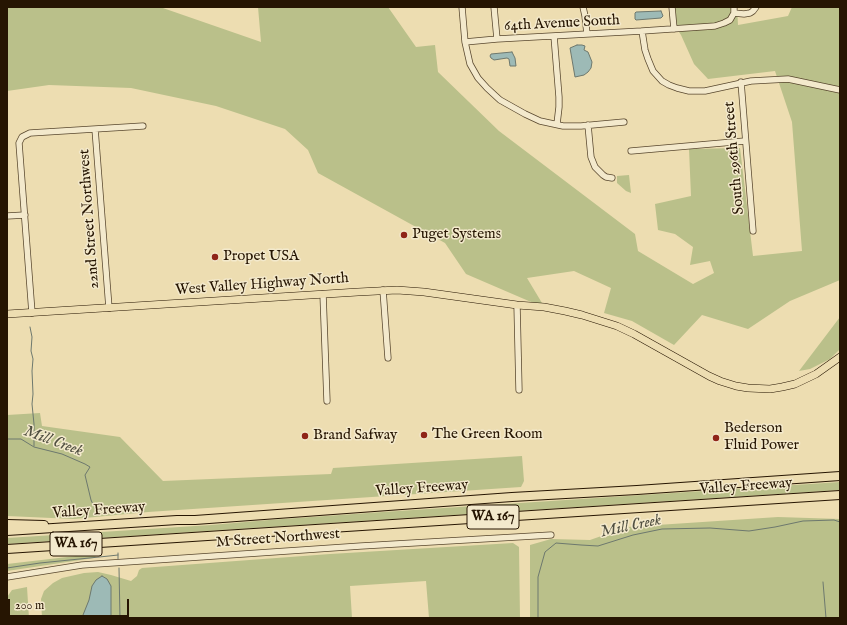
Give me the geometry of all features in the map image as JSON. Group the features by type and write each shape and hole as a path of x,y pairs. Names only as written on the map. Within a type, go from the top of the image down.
{"highway":[{"name":"Valley Freeway","path":"7,531 194,520 504,497 637,490 840,476"},
{"name":"Valley Freeway","path":"7,549 840,495"},
{"path":"7,524 42,524 58,528"},
{"path":"7,554 146,540"}],"main road":[{"name":"West Valley Highway North","path":"7,314 397,290 424,292 565,311 602,320 634,334 715,378 730,384 748,388 770,389 796,384 816,374 840,357"}],"street":[{"path":"462,7 470,64 487,88 500,100 540,121 572,126 624,122"},
{"path":"494,7 496,39"},
{"path":"583,7 587,34"},
{"path":"672,7 674,29"},
{"path":"734,10 744,14 750,13 756,7"},
{"name":"64th Avenue South","path":"466,42 715,26 730,20 734,10"},
{"path":"642,31 645,50 656,75 664,83 684,90 709,90 741,82 788,79 840,90"},
{"path":"554,36 559,97 557,124"},
{"name":"South 296th Street","path":"741,82 753,231"},
{"path":"588,125 593,162 603,175 612,178"},
{"path":"32,313 19,143 22,137 30,133 143,126"},
{"name":"22nd Street Northwest","path":"95,129 109,308"},
{"path":"631,151 745,141"},
{"path":"7,216 25,215"},
{"path":"383,290 388,358"},
{"path":"324,294 327,400"},
{"path":"517,305 519,390"},
{"name":"M Street Northwest","path":"7,577 82,565 551,535"}],"green space":[{"path":"7,7 160,7 261,42 258,7 388,7 416,47 435,45 438,72 499,131 635,234 638,251 693,284 714,273 710,261 690,265 693,247 675,234 658,230 655,204 691,196 689,149 740,148 753,256 802,251 792,122 775,71 708,79 694,64 677,29 672,7 737,7 738,25 788,16 792,7 840,7 840,280 790,301 748,329 702,315 674,345 632,321 604,313 611,288 574,271 527,278 545,308 466,274 445,243 318,173 308,150 285,129 216,106 131,88 49,85 7,91"},
{"path":"629,175 631,193 626,191 617,183 617,176"},
{"path":"840,317 840,349 830,359 810,369 799,371"},
{"path":"40,413 42,426 120,437 163,481 331,474 333,468 522,456 524,481 521,487 148,512 74,519 7,516 7,415"},
{"path":"840,482 840,490 7,544 7,538"},
{"path":"778,517 840,519 840,618 530,618 530,545 551,539 590,540 627,527"},
{"path":"513,543 519,547 520,618 429,618 426,581 350,586 352,618 42,618 41,599 44,591 53,583 62,578 84,573 98,572 131,581 137,576 139,570 142,568 330,554"},
{"path":"93,554 96,556 94,558 7,571 7,564"},
{"path":"27,587 29,618 7,618 7,597 12,590"}],"water":[{"path":"661,11 663,16 661,18 635,19 636,12"},
{"path":"577,45 585,46 584,50 588,52 592,62 591,68 588,72 584,75 575,77 570,48"},
{"path":"512,52 515,58 516,66 510,66 509,59 507,58 494,60 490,56 491,54"},
{"path":"102,576 107,579 111,586 111,618 83,618 92,586 96,580"}],"waterway":[{"path":"30,327 32,337 31,351 33,359 32,404 34,446"},
{"name":"Mill Creek","path":"7,439 21,439 34,447 62,454 90,467 85,475 91,500 97,513"},
{"name":"Mill Creek","path":"538,618 538,577 545,552 556,543 598,546 633,535 662,529 710,528 749,531 803,521 834,520 840,522"},
{"name":"Mill Creek","path":"118,553 118,559"},
{"path":"7,568 118,555"},
{"name":"Mill Creek","path":"119,568 120,618"},
{"path":"823,582 826,618"}],"place":[{"name":"Puget Systems","path":"404,235"},
{"name":"Propet USA","path":"215,257"},
{"name":"The Green Room","path":"424,435"},
{"name":"Brand Safway","path":"305,436"},
{"name":"Bederson Fluid Power","path":"716,438"}]}
